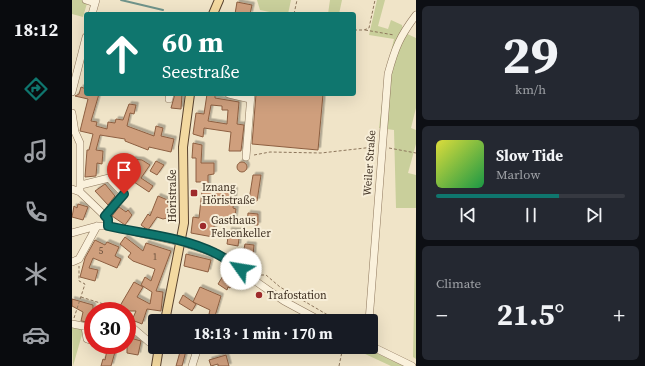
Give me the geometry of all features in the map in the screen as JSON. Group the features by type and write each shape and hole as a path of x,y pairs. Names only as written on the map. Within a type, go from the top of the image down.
{"main road":[{"path":"214,12 219,0"},
{"name":"Höristraße","path":"167,314 182,242 185,194 183,147 190,96"},
{"path":"156,366 157,354"}],"street":[{"path":"86,0 96,1 93,12"},
{"name":"Weiler Straße","path":"370,314 388,74 394,50 400,36 416,15"},
{"path":"72,92 84,45"},
{"path":"246,157 250,96"},
{"path":"72,113 75,132 80,143 79,175 81,189 108,219 108,226"},
{"path":"72,189 81,189 109,178 124,194 105,216"},
{"path":"72,233 97,226 108,226 182,242 215,253 284,301 308,314"},
{"path":"75,261 97,226"},
{"path":"72,322 84,326"},
{"path":"136,330 148,340"},
{"path":"378,349 412,366"},
{"path":"192,366 196,354"}],"path":[{"path":"294,12 297,0"},
{"path":"364,30 369,28 375,0"},
{"path":"356,30 400,36"},
{"path":"246,157 270,152 321,154 382,147 416,154"},
{"path":"72,322 85,284 79,281 80,272 75,261"},
{"path":"261,275 266,276 280,287 326,314"},
{"path":"81,296 98,302"},
{"path":"338,366 341,354"}],"green space":[{"path":"72,0 88,0 83,17 72,14"},
{"path":"257,0 291,0 288,12 270,12 260,10"},
{"path":"330,0 342,0 339,12 328,12"},
{"path":"377,0 385,0 378,26 388,29 391,20 402,25 403,32 416,38 416,108 411,128 416,130 416,144 408,173 416,175 416,208 396,208 394,130 379,128 386,72 394,39 369,35"},
{"path":"416,211 416,359 413,357"},
{"path":"72,327 83,331 73,366"},
{"path":"365,354 378,354 403,366 391,366"}],"building":[{"path":"237,2 252,5 250,12 235,12"},
{"path":"81,87 84,88 84,96 98,96 91,121 97,122 96,126 107,129 108,122 115,123 116,119 123,120 129,104 136,105 134,114 130,113 127,126 154,136 156,126 163,128 161,136 174,139 171,152 149,147 148,150 125,141 125,139 100,135 96,150 103,151 102,164 97,163 96,176 85,177 87,150 89,150 93,134 80,131 88,99 75,96 79,94"},
{"path":"174,96 182,96 181,109 171,108"},
{"path":"207,96 215,96 215,98 239,102 237,124 244,125 241,151 229,151 231,132 204,128 203,137 193,134 196,113 204,114","holes":["211,105 222,106 222,110 228,110 227,124 208,121"]},
{"path":"256,96 323,96 318,150 252,144"},
{"path":"193,143 202,145 201,163 214,163 214,174 208,175 208,189 224,191 225,189 235,190 233,208 236,209 234,222 215,218 213,237 191,233 193,217 199,218 203,182 196,182 196,158 192,158"},
{"path":"120,158 126,164 133,159 142,160 150,165 141,178 153,186 149,192 134,182 123,186 116,173 122,168 116,161"},
{"path":"156,161 164,165 157,175 150,171"},
{"path":"240,162 244,162 246,163 246,171 240,172 237,169 237,165"},
{"path":"253,175 261,175 257,201 249,200"},
{"path":"105,184 115,196 108,205 95,191"},
{"path":"158,196 170,201 172,205 167,218 163,219 157,217 148,230 141,225 148,214 150,216"},
{"path":"78,204 88,207 83,220 72,217 74,206 77,208"},
{"path":"119,207 126,212 128,210 132,215 125,225 112,216"},
{"path":"248,213 258,214 258,225 247,225"},
{"path":"229,230 240,231 238,246 227,244"},
{"path":"125,237 143,251 146,243 171,251 156,291 163,292 161,311 147,309 142,324 136,322 136,302 122,302 134,282 143,287 137,297 150,304 152,292 141,285 145,277 151,281 155,269 133,261 128,257 131,253 120,244"},
{"path":"95,240 105,245 107,242 119,247 115,256 121,259 117,268 93,258 89,268 98,270 95,281 80,277 85,258"},
{"path":"245,244 254,245 253,255 243,254"},
{"path":"186,254 211,260 208,272 184,266"},
{"path":"226,271 237,278 227,290 218,284"},
{"path":"200,287 221,296 216,314 209,314 210,310 193,302"},
{"path":"183,295 196,304 192,311 179,303"},
{"path":"72,299 84,302 84,322 81,321 83,312 72,306"},
{"path":"136,340 141,341 138,355 132,354 136,354"},
{"path":"106,354 114,354 111,366 101,366 103,359 105,360"},
{"path":"179,354 185,354 182,366 176,366"},
{"path":"226,355 229,366 218,366 218,364 211,366 209,360"}],"waterway":[{"path":"121,0 163,10"}],"place":[{"name":"Iznang Höristraße","path":"194,193"},
{"name":"Gasthaus Felsenkeller","path":"203,226"},
{"name":"Trafostation","path":"259,295"}],"route":[{"path":"124,194 105,216 108,219 108,226 182,242 204,249 215,253 241,269"}]}
